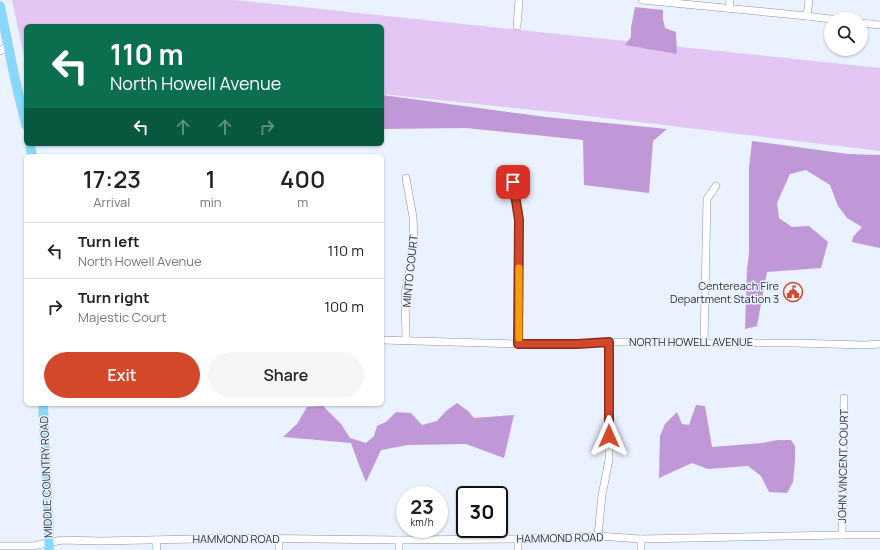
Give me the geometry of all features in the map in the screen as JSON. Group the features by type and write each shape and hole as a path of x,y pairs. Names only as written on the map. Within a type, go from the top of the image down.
{"main road":[{"path":"0,6 24,117"},
{"name":"MIDDLE COUNTRY ROAD","path":"43,406 49,546"}],"street":[{"path":"517,26 519,0"},
{"path":"642,0 824,18"},
{"path":"729,8 730,0"},
{"path":"807,16 809,0"},
{"path":"868,24 880,25"},
{"path":"0,51 8,46"},
{"name":"MINTO COURT","path":"406,178 413,217 414,243 412,263 405,294 406,340"},
{"path":"513,182 519,220 518,344"},
{"path":"704,343 707,199 716,186"},
{"name":"NORTH HOWELL AVENUE","path":"384,340 518,344 577,344 609,342 880,344"},
{"path":"598,536 602,495 609,460 609,342"},
{"name":"JOHN VINCENT COURT","path":"842,535 844,398"},
{"name":"HAMMOND ROAD","path":"0,546 49,546 62,540 101,541 242,538 399,540 518,539 598,536 641,539 880,535"},
{"path":"279,539 279,550"},
{"path":"518,539 518,550"},
{"path":"641,539 641,550"},
{"path":"156,540 156,550"},
{"path":"399,540 399,550"}],"shaded area":[{"path":"12,0 235,0 880,68 880,151 563,113 384,94 384,24 24,24 24,56"},
{"path":"635,7 663,10 665,28 676,32 677,54 625,45 631,37"},
{"path":"384,95 546,117 667,129 653,141 649,193 584,185 583,140 466,128 384,129"},
{"path":"752,141 848,154 880,155 880,248 852,242 853,237 862,227 847,218 838,206 830,185 806,170 790,174 777,203 779,218 792,227 809,226 828,242 821,268 767,272 757,326 745,329 749,254 749,168"},
{"path":"457,403 468,411 474,418 514,415 504,458 466,444 408,445 381,450 366,482 351,443 283,437 297,424 307,407 323,406 341,424 350,438 366,443 374,436 377,426 386,422 396,412 411,413 422,425 437,421 446,411"},
{"path":"696,405 705,406 712,447 791,440 795,446 795,460 793,482 787,493 769,492 761,476 748,466 708,469 692,463 659,478 660,436 665,424 677,412 682,424 689,425"}],"slow traffic":[{"path":"519,268 519,338"}],"place":[{"name":"Centereach Fire Department Station 3","path":"793,292"}],"route":[{"path":"513,182 519,220 518,344 577,344 609,342 609,436"}]}
